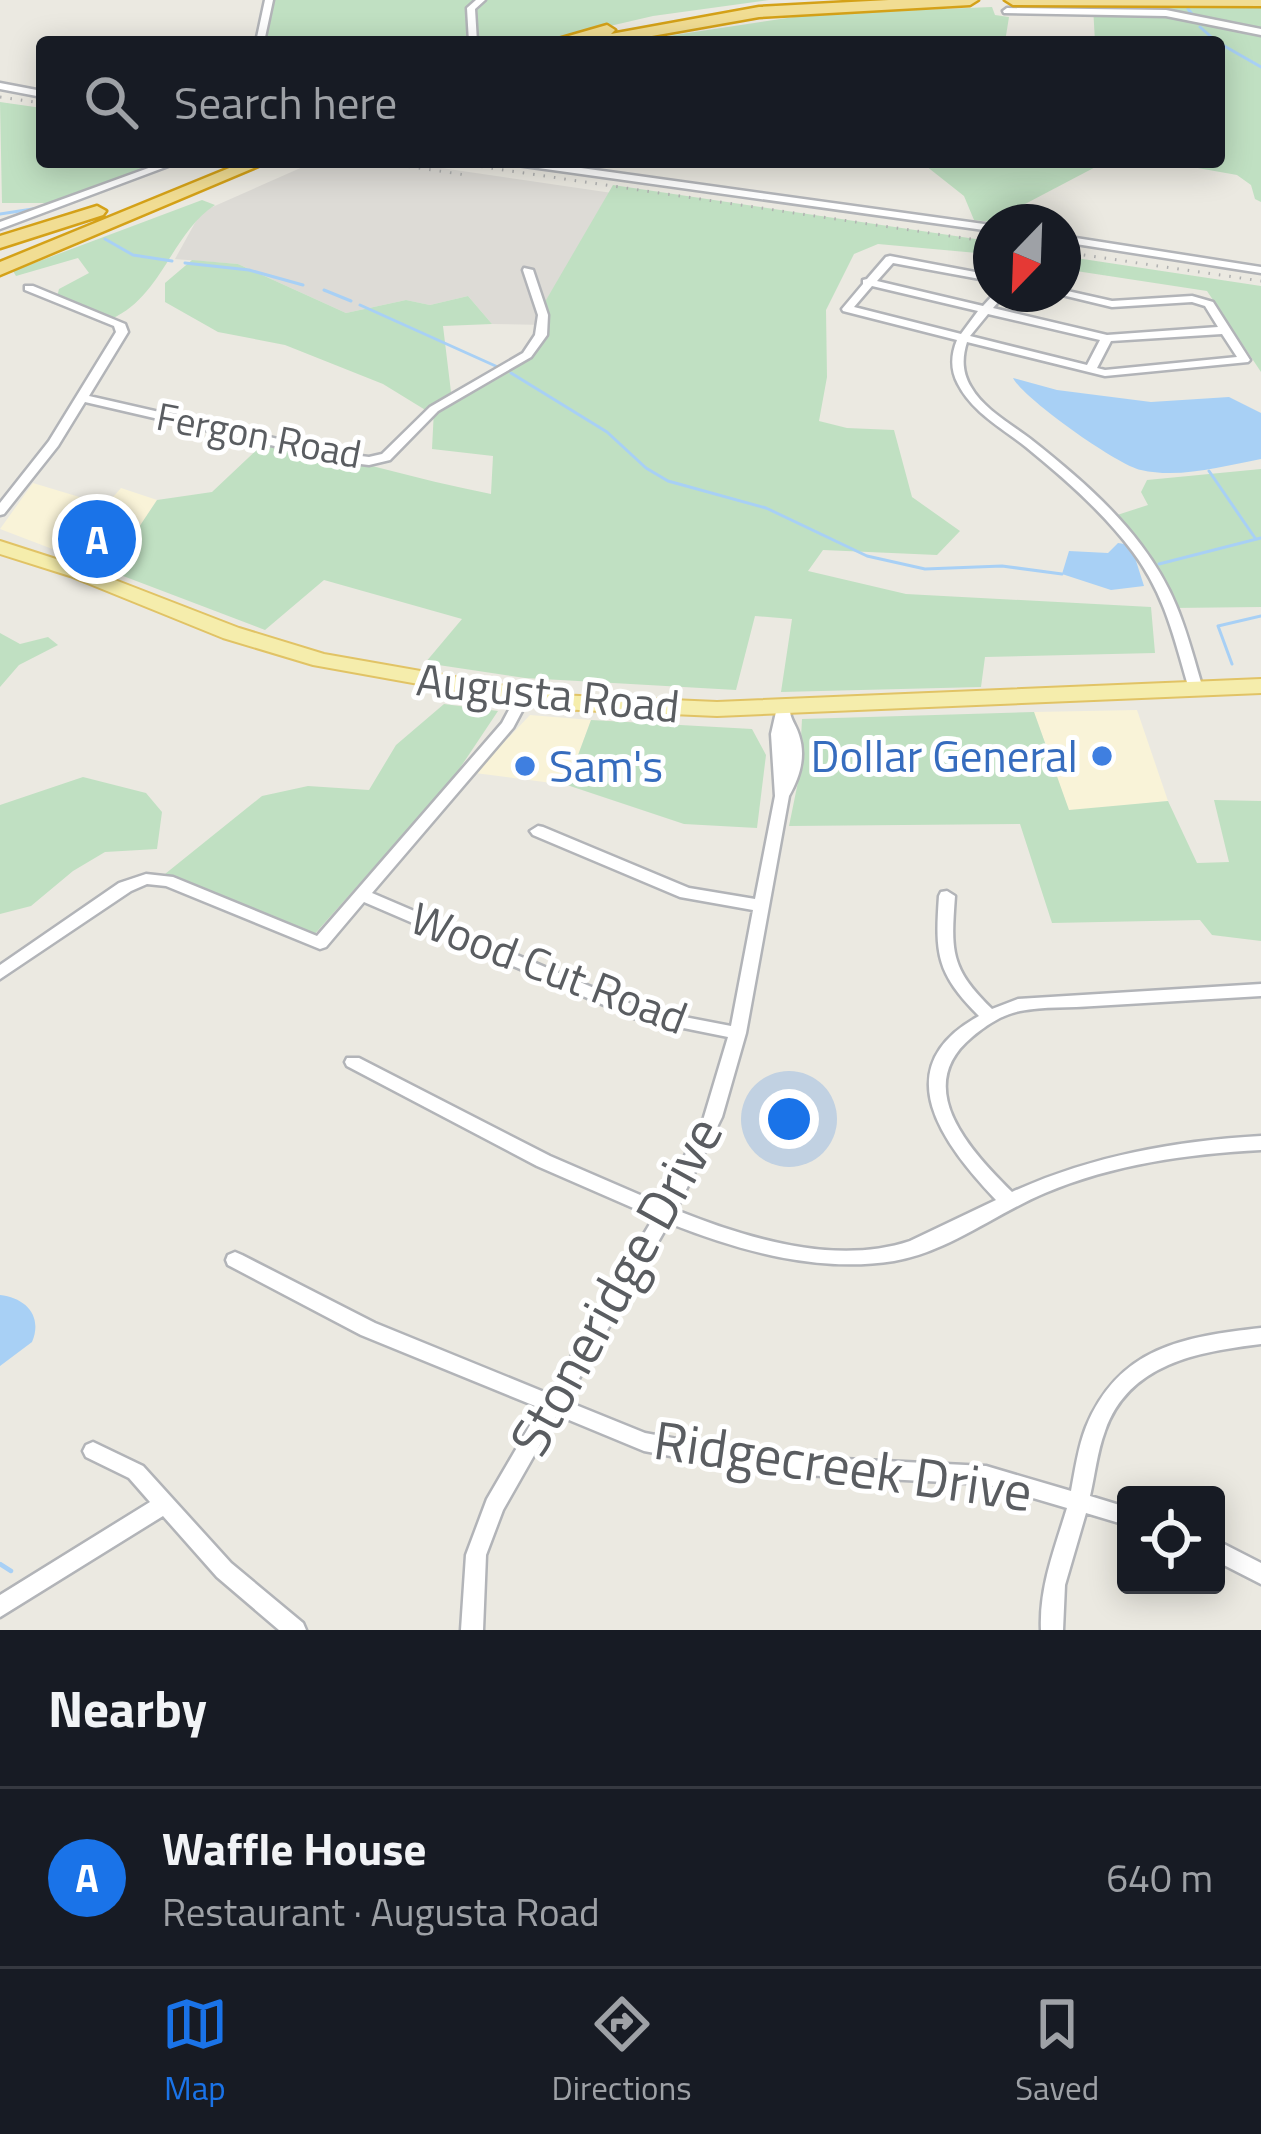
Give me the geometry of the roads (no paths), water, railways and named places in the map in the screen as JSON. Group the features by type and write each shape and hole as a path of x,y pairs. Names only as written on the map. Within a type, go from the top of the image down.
{"highway":[{"path":"585,36 711,10 807,0"},
{"path":"625,36 759,12 970,0"},
{"path":"1010,5 1261,2"},
{"path":"0,255 215,168"},
{"path":"0,273 244,168"},
{"path":"0,242 185,180"}],"main road":[{"name":"Augusta Road","path":"0,547 282,649 386,675 522,698 661,710 784,712 1261,686"}],"street":[{"path":"261,36 269,0"},
{"path":"473,36 471,8 481,0"},
{"path":"1010,5 1153,12 1261,32"},
{"path":"0,86 36,93"},
{"path":"0,226 158,168"},
{"path":"560,168 973,225"},
{"path":"1081,242 1261,270"},
{"path":"973,275 890,259 847,309 1105,373 1244,360 1209,304 1192,299 1112,304 1081,297"},
{"name":"Fergon Road","path":"82,398 344,458 378,460 434,409 527,355 541,335 543,315 528,271"},
{"path":"867,282 973,306"},
{"path":"0,512 113,352 122,328 94,310 29,287"},
{"path":"986,312 964,339 955,363 958,381 976,404 1111,517 1153,568 1172,608 1196,689"},
{"path":"1000,312 1108,338 1226,330"},
{"path":"1091,369 1108,338"},
{"path":"0,974 125,887 146,879 168,881 320,943 508,725 522,698"},
{"name":"Stoneridge Drive","path":"472,1630 474,1572 494,1506 666,1212 713,1117 738,1034 782,796 778,734 784,712"},
{"path":"538,831 686,893 762,906"},
{"name":"Wood Cut Road","path":"361,895 640,1014 738,1034"},
{"path":"947,896 947,969 957,986 987,1014"},
{"path":"1009,1202 954,1138 939,1097 940,1076 950,1048 987,1014 1066,1000 1261,990"},
{"path":"353,1062 576,1178 770,1249 854,1258 882,1256 930,1242 1092,1168 1132,1158 1261,1143"},
{"name":"Ridgecreek Drive","path":"235,1260 368,1329 644,1442 716,1459 956,1472 1016,1482 1117,1513"},
{"path":"1052,1630 1054,1590 1103,1411 1153,1358 1177,1349 1261,1336"},
{"path":"92,1451 136,1472 224,1570 295,1630"},
{"path":"0,1607 165,1504"},
{"path":"1225,1555 1261,1574"}],"water":[{"path":"1013,378 1057,390 1151,402 1229,397 1261,413 1261,459 1186,472 1141,470 1072,430"},
{"path":"1118,543 1131,545 1144,586 1111,590 1062,574 1069,551 1108,553"},
{"path":"0,1295 30,1310 35,1333 32,1342 0,1366"}],"waterway":[{"path":"1188,9 1192,14"},
{"path":"1200,27 1210,36"},
{"path":"1225,46 1261,67"},
{"path":"0,214 39,208"},
{"path":"105,239 133,255 172,261"},
{"path":"185,263 249,270 303,285"},
{"path":"324,290 351,301"},
{"path":"360,305 500,368"},
{"path":"511,373 607,432 646,468 668,481 766,508 867,556 925,569 1002,566 1062,574"},
{"path":"1209,471 1255,538"},
{"path":"1159,564 1261,538"},
{"path":"1232,664 1218,626 1261,616"},
{"path":"0,1564 11,1571"}],"railway":[{"path":"0,97 36,102"},
{"path":"418,168 466,175"},
{"path":"491,168 973,239"},
{"path":"1081,255 1261,281"}],"place":[{"name":"Waffle House","path":"97,539"},
{"name":"Dollar General","path":"1102,756"},
{"name":"Sam's","path":"525,766"}]}
